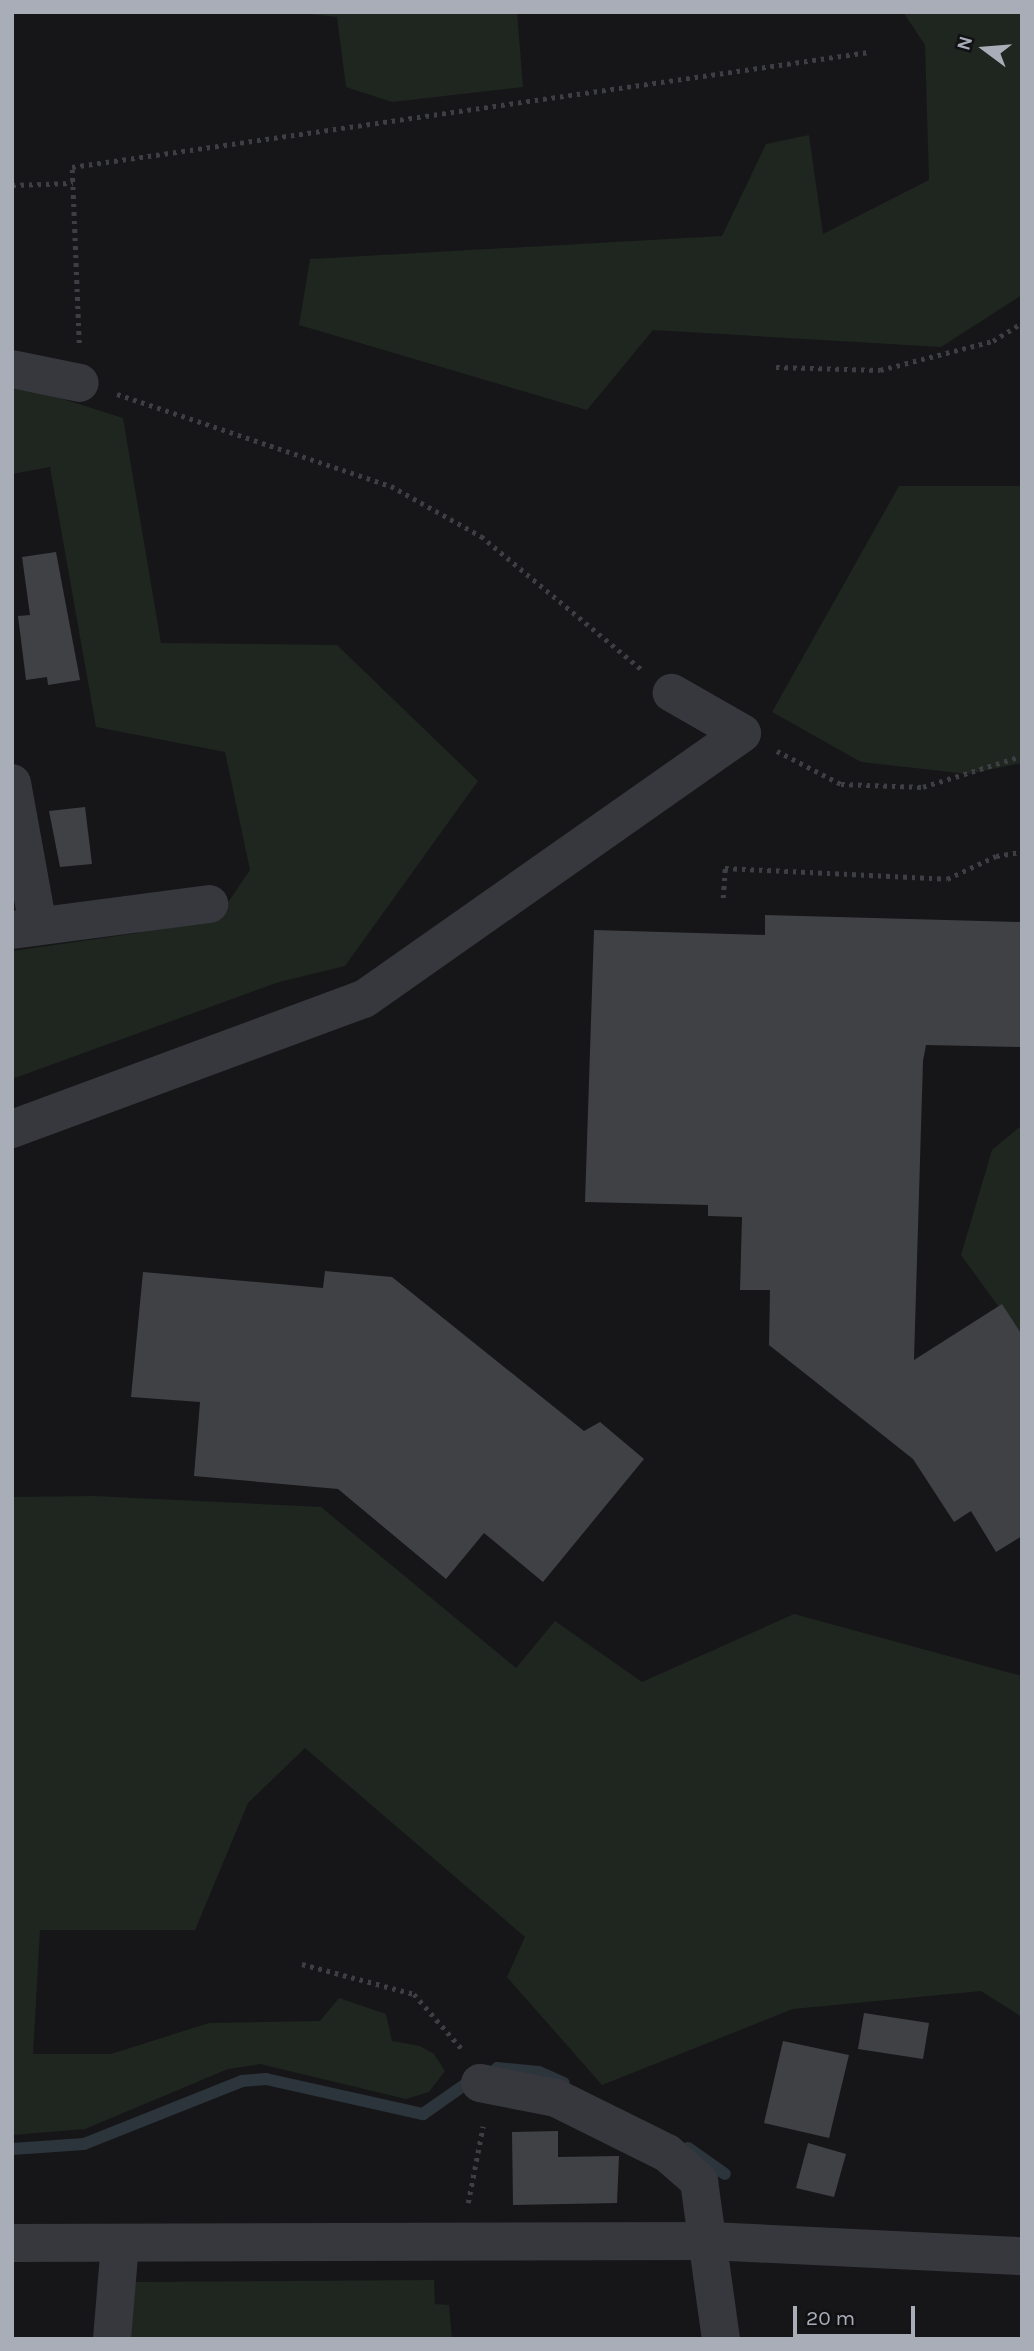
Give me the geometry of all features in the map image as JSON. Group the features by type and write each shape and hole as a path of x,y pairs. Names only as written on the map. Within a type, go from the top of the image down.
{"street":[{"path":"12,369 80,383"},
{"path":"12,1129 363,999 742,733 672,693"},
{"path":"12,783 25,928 209,904"},
{"path":"480,2083 556,2098 667,2154 699,2181 710,2241 721,2339"},
{"path":"12,2243 710,2241 1022,2256"},
{"path":"111,2339 120,2242"}],"path":[{"path":"672,693 566,612 481,536 391,486 80,383 72,166 869,52"},
{"path":"12,186 73,183"},
{"path":"776,367 880,370 993,341 1022,324"},
{"path":"742,733 841,785 923,787 1022,756"},
{"path":"723,898 725,869 947,879 996,856 1022,852"},
{"path":"302,1964 414,1994 451,2034 480,2083 486,2114 460,2241"}],"shaded area":[{"path":"292,12 517,12 523,87 392,102 346,87 337,17"},
{"path":"903,12 1022,12 1022,295 941,347 653,330 587,410 299,325 310,259 722,236 766,144 809,135 823,234 929,180 925,45"},
{"path":"12,383 123,418 161,643 337,645 478,781 345,966 279,982 12,1079 12,951 138,933 222,911 250,870 225,752 96,727 50,467 12,474"},
{"path":"899,486 1022,486 1022,763 968,774 861,762 772,712"},
{"path":"1022,1125 1022,1339 961,1255 992,1150"},
{"path":"94,1496 321,1507 516,1668 555,1621 642,1682 794,1614 1022,1676 1022,2017 981,1991 793,2009 602,2085 507,1977 525,1937 305,1748 248,1803 195,1930 40,1930 33,2054 111,2054 209,2023 320,2021 339,1998 386,2014 392,2041 420,2046 434,2054 445,2071 429,2092 406,2099 260,2064 228,2069 85,2129 12,2135 12,1497"},
{"path":"434,2280 435,2304 449,2305 452,2339 125,2339 130,2282"}],"building":[{"path":"56,552 80,680 48,685 47,677 26,680 18,616 30,615 22,557"},
{"path":"85,807 92,864 60,867 49,811"},
{"path":"765,915 1022,922 1022,1047 926,1045 923,1061 914,1360 1002,1304 1022,1335 1022,1536 996,1552 971,1511 954,1522 913,1459 769,1345 770,1290 740,1290 742,1217 708,1216 708,1205 585,1202 594,930 765,935"},
{"path":"325,1271 392,1277 584,1431 600,1422 644,1459 543,1582 484,1533 446,1579 338,1489 194,1476 200,1402 131,1397 143,1272 323,1288"},
{"path":"864,2013 929,2023 923,2059 858,2049"},
{"path":"783,2041 849,2055 829,2138 764,2123"},
{"path":"558,2131 558,2157 619,2156 617,2203 513,2205 512,2132"},
{"path":"808,2143 846,2154 834,2197 796,2188"}],"waterway":[{"path":"497,2068 539,2072 564,2083"},
{"path":"12,2149 84,2144 242,2081 266,2079 423,2114 477,2076"},
{"path":"688,2148 725,2174"}]}
